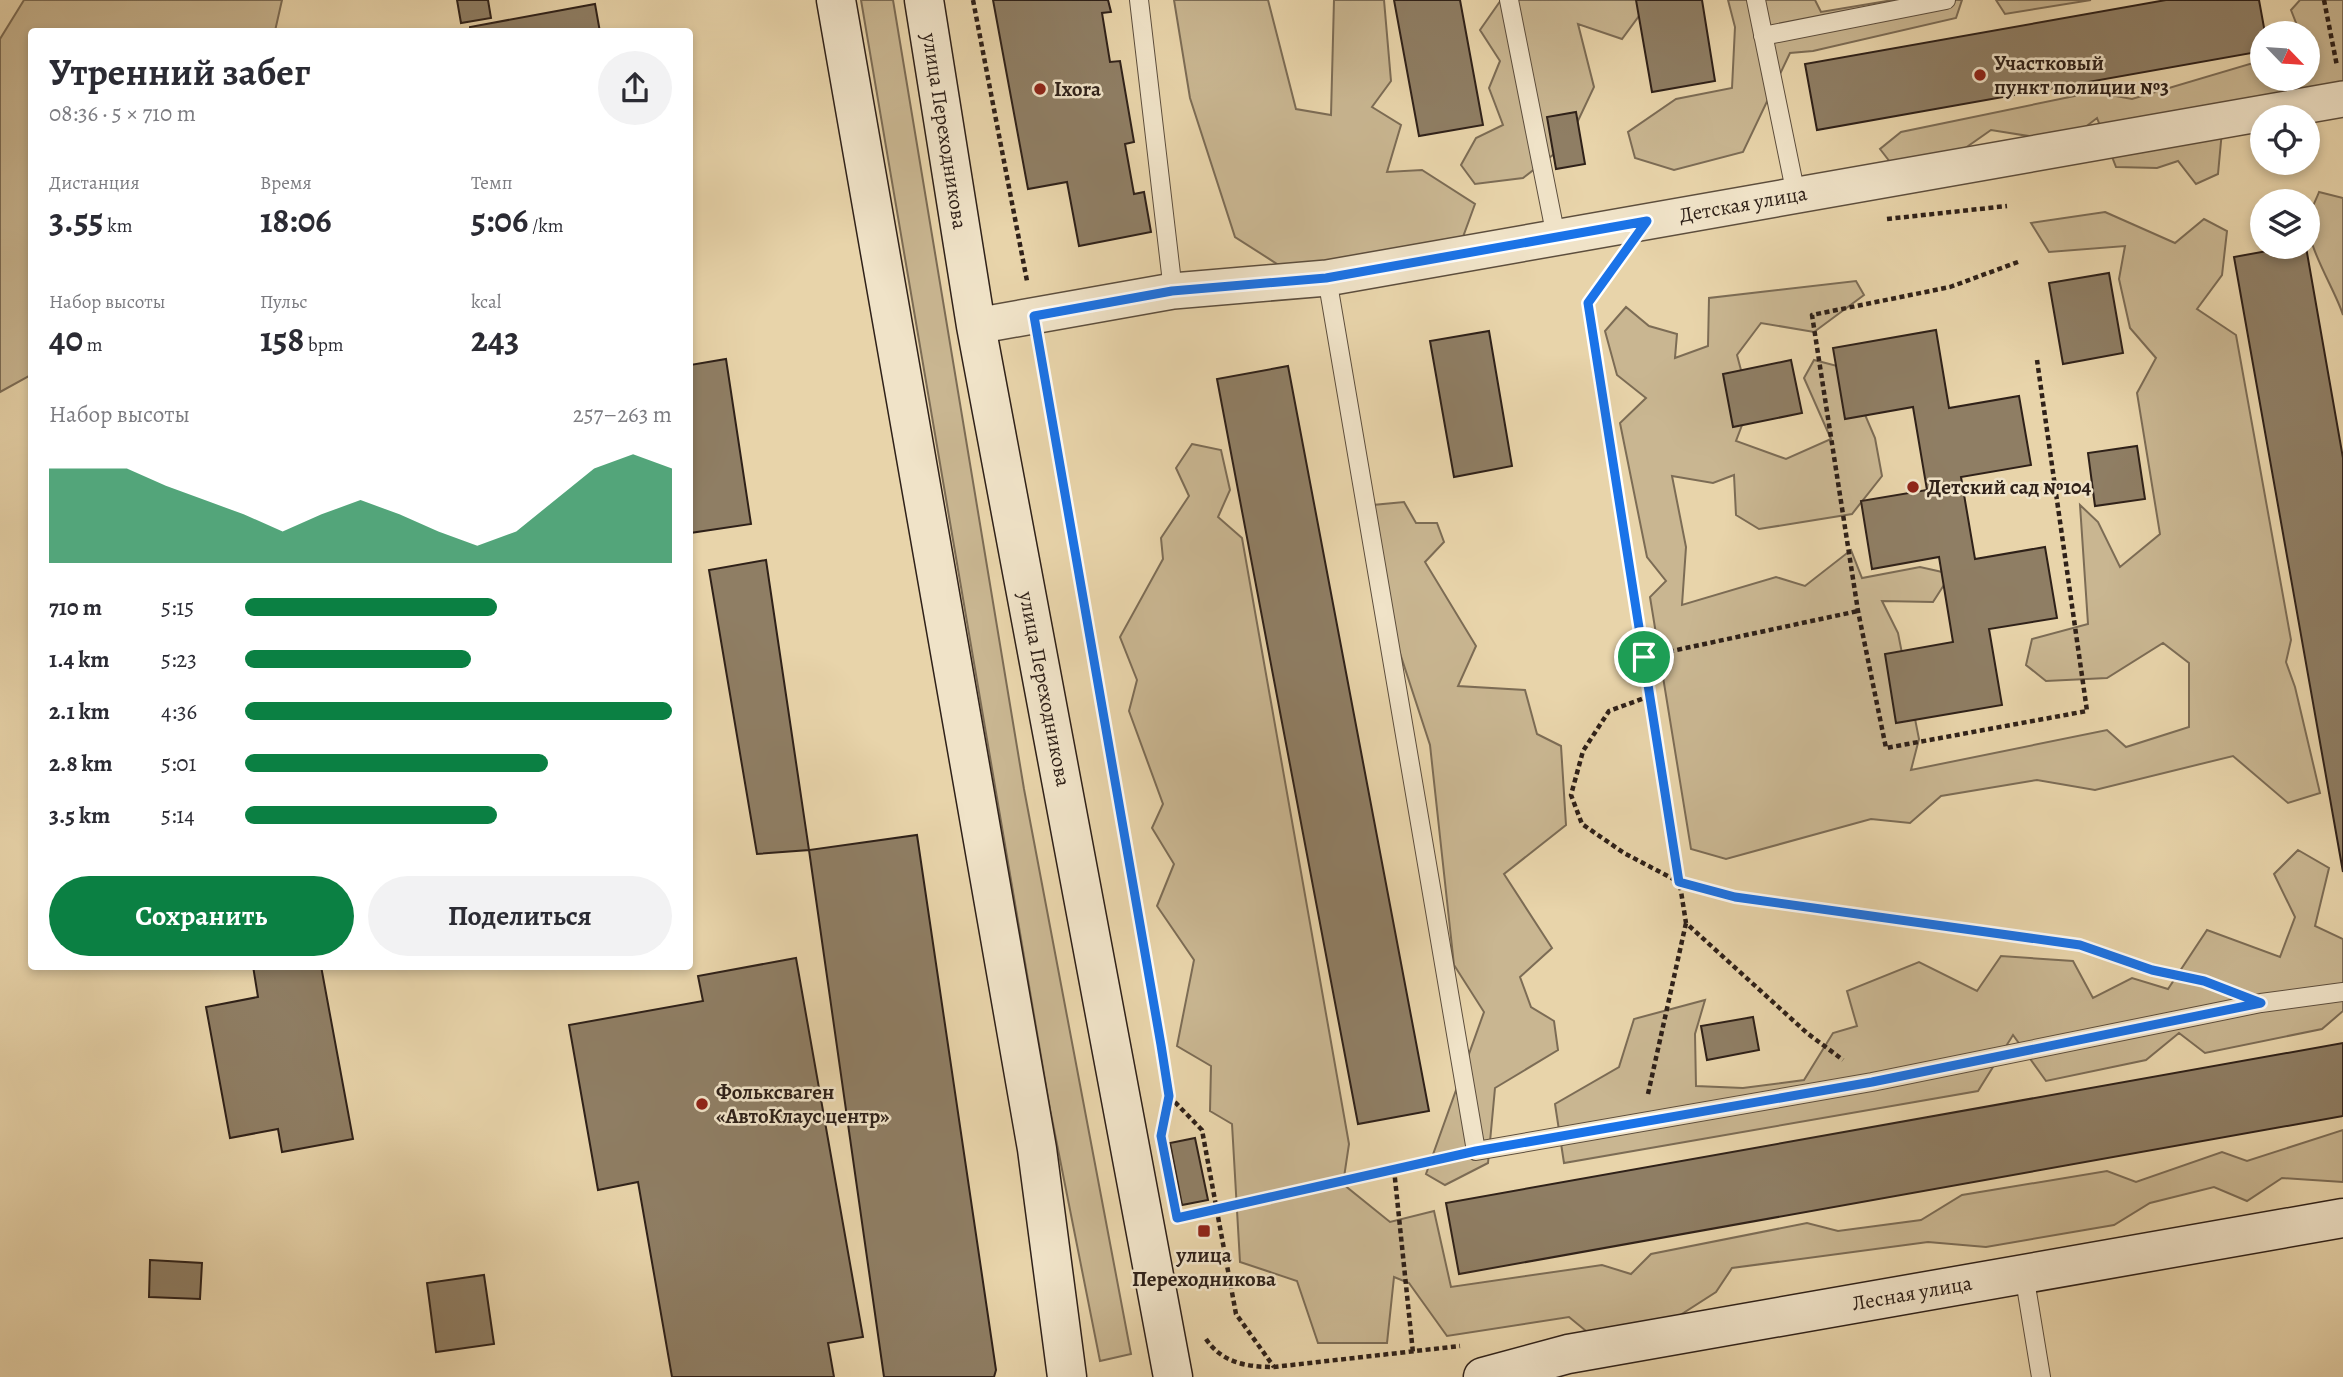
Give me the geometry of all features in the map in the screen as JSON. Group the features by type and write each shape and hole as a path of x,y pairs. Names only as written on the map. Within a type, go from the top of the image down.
{"main road":[{"path":"836,0 1037,1149 1067,1377"},
{"name":"улица Переходникова","path":"924,0 976,326 1173,1377"},
{"name":"Лесная улица","path":"1476,1361 1570,1365 2024,1274 2343,1218"}],"street":[{"name":"Детская улица","path":"976,326 1172,291 1326,278 1796,195 2340,83"}],"lane":[{"path":"1139,0 1172,291"},
{"path":"1509,0 1556,237"},
{"path":"1756,0 1796,195"},
{"path":"1763,36 1946,0"},
{"path":"1326,278 1476,1151 1872,1082 2261,1003 2343,992"},
{"path":"2024,1274 2041,1377"}],"path":[{"path":"973,0 1034,316 1169,1096 1163,1122"},
{"path":"2324,0 2340,83"},
{"path":"1634,1123 1651,1089 1686,923 1588,303 1647,221"},
{"path":"2018,262 1950,286 1812,315 1858,611 1886,748 2087,711 2037,360"},
{"path":"1644,657 1858,611"},
{"path":"1650,696 1609,711 1583,751 1571,795 1582,824 1624,853 1679,882 1735,897 2080,945 2152,970 2204,981 2261,1003"},
{"path":"1686,923 1807,1033 1872,1082"},
{"path":"1169,1096 1202,1130 1236,1314 1274,1367"},
{"path":"1177,1218 1476,1151"},
{"path":"1394,1169 1413,1353"},
{"path":"1204,1334 1209,1343 1230,1361 1251,1367 1413,1353 1476,1361"}],"shaded area":[{"path":"24,0 282,0 276,28 28,28 28,377 0,392 0,39"},
{"path":"861,0 893,0 1024,789 1131,1354 1100,1361 1050,1109"},
{"path":"1174,0 1268,0 1296,109 1331,115 1334,0 1384,0 1391,81 1372,107 1401,125 1387,172 1422,170 1475,204 1460,245 1288,271 1235,237 1190,98"},
{"path":"1501,0 1639,0 1647,5 1622,39 1578,24 1594,87 1567,144 1523,178 1475,184 1461,165 1476,138 1503,125 1489,88 1500,61 1480,30"},
{"path":"1728,0 1815,0 1821,12 1893,0 1962,0 1956,18 1813,51 1790,53 1743,152 1674,170 1635,158 1628,132 1676,99 1732,88 1735,27"},
{"path":"1996,0 2091,0 2005,14"},
{"path":"2300,0 2343,0 2343,87 2224,109 2218,174 2196,184 2178,161 2157,168 2116,167 2097,118 2066,142 1991,130 1941,165 1897,171 1880,149 1901,132 2094,92 2132,99 2250,64 2250,91 2320,91 2320,21 2295,21 2291,10"},
{"path":"2320,192 2343,198 2343,315 2318,259"},
{"path":"2105,212 2175,243 2204,219 2227,231 2222,275 2197,309 2236,335 2291,640 2286,662 2295,687 2320,793 2288,803 2233,756 2095,790 2037,780 1941,796 1910,823 1871,819 1726,859 1691,849 1650,597 1666,581 1647,557 1620,423 1646,398 1617,375 1605,331 1626,307 1649,326 1677,334 1675,358 1708,346 1709,298 1856,281 1864,295 1814,332 1761,323 1737,355 1750,404 1736,441 1786,459 1831,439 1804,378 1814,360 1845,368 1875,438 1882,476 1852,514 1759,529 1736,515 1734,475 1713,483 1672,476 1686,547 1682,605 1776,577 1805,586 1851,550 1862,578 1920,567 1951,574 1933,602 1882,601 1898,633 1919,739 1911,770 2107,730 2126,747 2189,727 2189,663 2163,643 2107,678 2046,681 2026,665 2032,639 2088,624 2080,505 2098,522 2120,567 2160,534 2137,393 2156,358 2130,328 2119,279 2125,246 2049,252 2031,223"},
{"path":"1192,444 1221,450 1230,490 1218,517 1242,538 1349,1144 1343,1184 1390,1222 1434,1211 1451,1287 1602,1265 1631,1274 1651,1254 1807,1223 1838,1231 1921,1220 1962,1195 2107,1171 2136,1182 2222,1152 2247,1161 2343,1130 2343,1182 2282,1178 2247,1201 2214,1187 2150,1203 2114,1225 1986,1247 1928,1242 1732,1268 1716,1292 1649,1335 1597,1340 1569,1317 1447,1336 1409,1283 1394,1277 1387,1343 1318,1343 1297,1281 1240,1262 1232,1124 1210,1111 1211,1066 1177,1046 1194,960 1157,906 1174,864 1152,828 1163,804 1129,711 1137,680 1120,637 1163,559 1161,538 1189,496 1176,468"},
{"path":"1404,502 1416,523 1437,523 1444,542 1425,562 1476,646 1458,686 1525,690 1537,734 1561,746 1566,825 1504,874 1552,948 1520,977 1531,1007 1554,1021 1558,1050 1495,1088 1488,1163 1445,1185 1426,1174 1484,1012 1454,965 1430,745 1396,641 1373,505"},
{"path":"2298,850 2329,868 2315,926 2343,939 2343,1011 2322,1029 2205,1053 2179,1033 2146,1060 2046,1081 2013,1035 1978,1091 1564,1163 1555,1104 1619,1067 1634,1019 1705,1000 1695,1034 1696,1086 1743,1088 1804,1080 1833,1033 1857,1026 1847,991 1919,962 1977,991 2001,956 2073,961 2093,998 2132,978 2168,989 2207,930 2280,957 2295,917 2274,874"}],"building":[{"path":"457,0 488,0 491,18 461,23"},
{"path":"993,0 1108,0 1111,12 1102,13 1110,62 1120,61 1134,142 1125,144 1134,194 1144,192 1151,232 1079,246 1067,182 1028,189"},
{"path":"1394,0 1460,0 1483,125 1419,136"},
{"path":"1636,0 1702,0 1715,81 1652,92"},
{"path":"2166,0 2259,0 2263,21 2250,21 2250,53 1817,130 1805,64"},
{"path":"595,4 599,28 470,28"},
{"path":"1576,112 1585,164 1556,169 1547,117"},
{"path":"2250,254 2250,259 2308,259 2343,458 2343,872 2234,257"},
{"path":"2109,273 2123,353 2063,364 2049,283"},
{"path":"1936,330 1949,408 2019,396 2031,465 1961,477 1975,559 2045,547 2057,618 1989,629 2002,705 1896,723 1885,654 1953,642 1939,557 1872,569 1861,501 1927,490 1913,407 1845,419 1833,348"},
{"path":"1489,331 1512,466 1454,477 1430,341"},
{"path":"726,359 751,524 693,533 693,364"},
{"path":"1791,360 1802,413 1733,427 1723,374"},
{"path":"1288,366 1429,1111 1358,1124 1217,379"},
{"path":"2137,446 2145,499 2095,506 2088,453"},
{"path":"766,560 809,850 757,854 709,570"},
{"path":"917,835 996,1370 994,1377 884,1377 809,850"},
{"name":"Фольксваген «АвтоКлаус центр»","path":"796,958 863,1337 828,1343 834,1377 672,1377 638,1182 598,1190 569,1025 703,1001 698,976"},
{"path":"254,970 322,970 353,1139 282,1152 278,1129 230,1138 206,1007 258,997"},
{"path":"1753,1017 1759,1050 1707,1060 1701,1026"},
{"path":"2343,1043 2343,1116 1459,1274 1446,1203"},
{"path":"1195,1138 1208,1200 1182,1205 1170,1143"},
{"path":"150,1260 202,1263 200,1299 149,1297"},
{"path":"484,1275 494,1344 436,1352 427,1283"}],"place":[{"name":"Участковый пункт полиции №3","path":"1980,75"},
{"name":"Ixora","path":"1040,89"},
{"name":"Детский сад №104","path":"1913,487"},
{"name":"Фольксваген «АвтоКлаус центр»","path":"702,1104"},
{"name":"улица Переходникова","path":"1204,1231"}],"route":[{"path":"1647,221 1588,303 1644,657 1679,882 1735,897 2080,945 2152,970 2204,981 2261,1003 1872,1082 1476,1151 1177,1218 1161,1136 1169,1096 1161,1045 1034,316 1172,291 1326,278 1647,221"}]}
